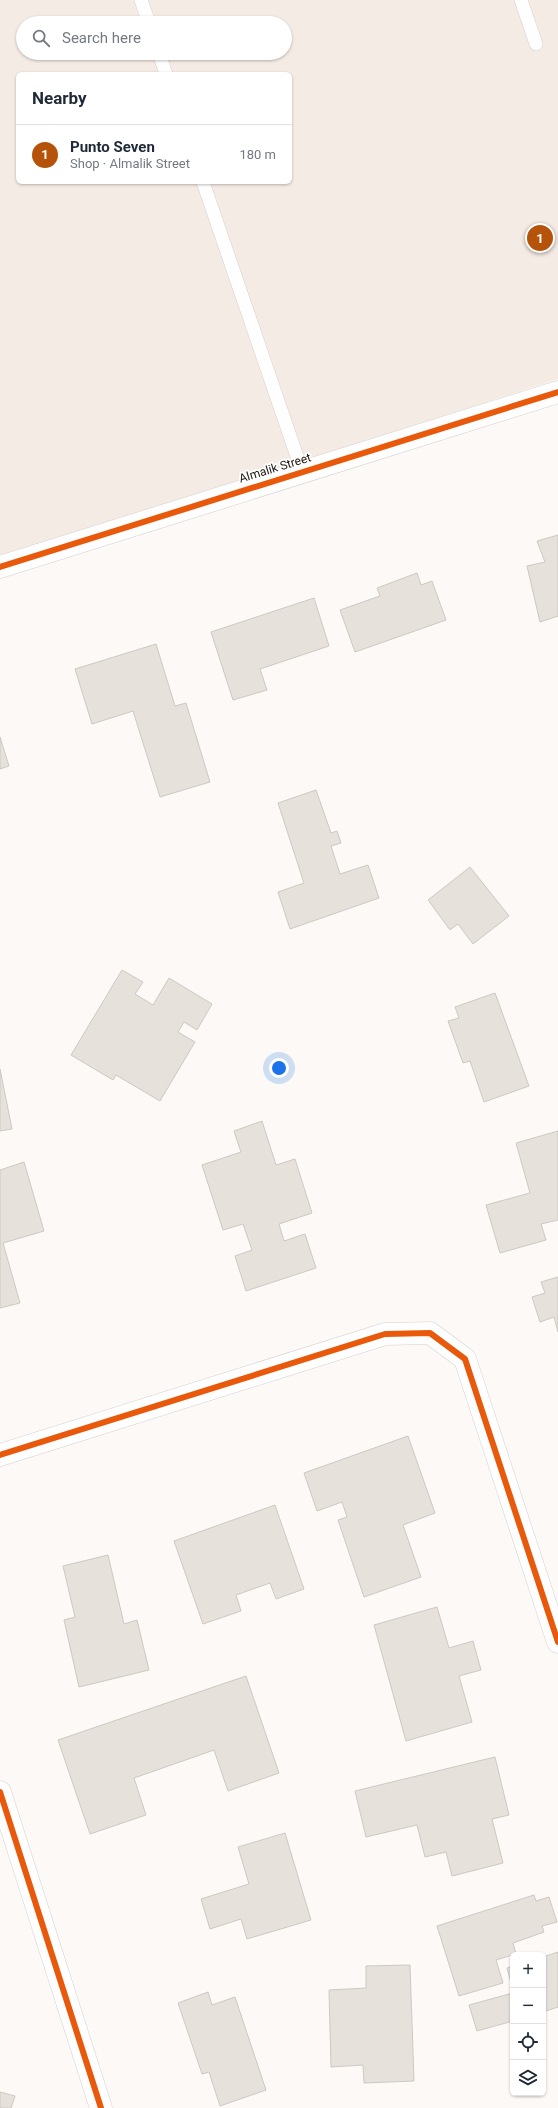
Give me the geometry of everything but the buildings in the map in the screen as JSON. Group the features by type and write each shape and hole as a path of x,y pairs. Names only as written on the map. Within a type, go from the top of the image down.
{"street":[{"name":"Almalik Street","path":"0,567 302,471 558,392"},
{"path":"0,1455 385,1334 430,1333 465,1359 558,1642"},
{"path":"0,1792 101,2108"}],"lane":[{"path":"141,0 146,16"},
{"path":"521,0 536,44"},
{"path":"161,60 165,72"},
{"path":"204,184 302,471"}],"shaded area":[{"path":"0,0 558,0 558,379 0,559"}],"cycle path":[{"path":"0,567 558,392"},
{"path":"0,1455 385,1334 430,1333 465,1359 558,1642"},
{"path":"0,1792 101,2108"}],"place":[{"name":"Punto Seven","path":"540,238"}]}
